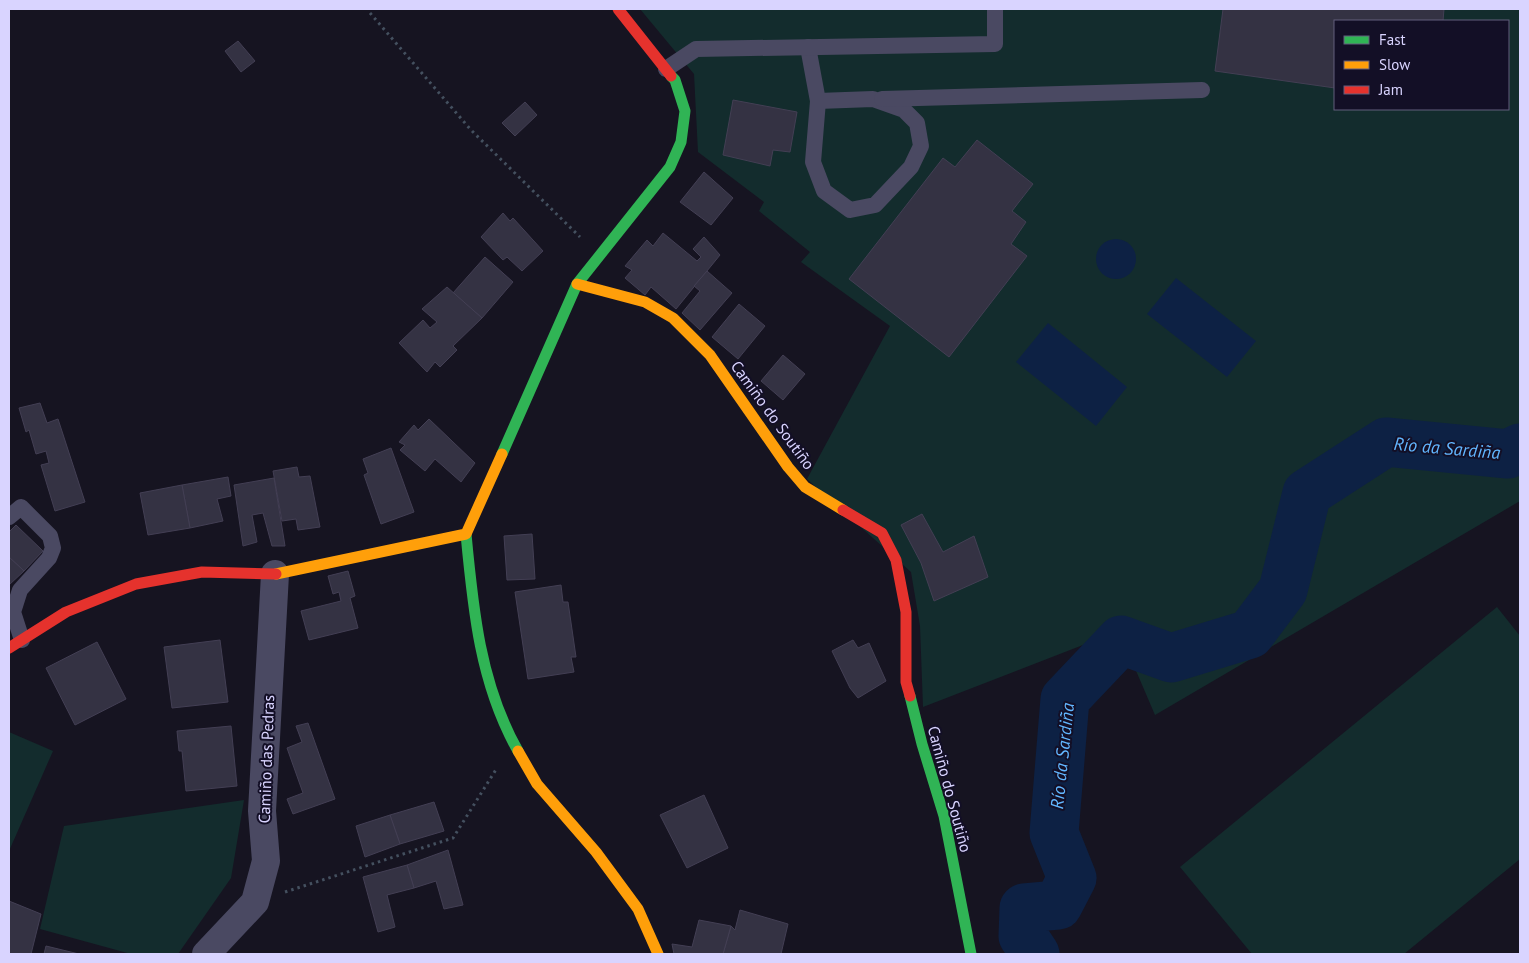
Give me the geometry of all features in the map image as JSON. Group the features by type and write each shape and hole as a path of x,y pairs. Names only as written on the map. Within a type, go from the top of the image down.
{"street":[{"path":"625,12 675,80 685,111 681,142 670,166 576,284 466,534 474,616 491,691 513,742 537,784 596,852 638,909 658,954"},
{"name":"Camiño do Soutiño","path":"576,284 645,302 673,318 710,354 788,467 805,487 882,533 896,560 906,612 906,682 922,744 944,816 971,954"},
{"path":"15,644 66,612 136,584 202,572 275,574 466,534"},
{"name":"Camiño das Pedras","path":"206,954 255,902 266,861 262,811 275,574"}],"lane":[{"path":"666,69 696,49 995,44 995,9"},
{"path":"808,47 818,101 813,162 824,191 850,210 874,205 911,167 921,146 917,123 904,110 873,99"},
{"path":"818,101 1202,90"},
{"path":"9,517 21,506 50,536 53,548 50,558 20,590 13,612 15,644"}],"path":[{"path":"370,13 471,130 600,256"},
{"path":"255,902 453,838 513,742"}],"green space":[{"path":"640,9 1520,9 1520,501 1155,715 1119,631 923,707 920,626 911,572 807,479 890,326 801,262 810,252 759,211 764,202 698,152 694,74"},
{"path":"1497,607 1520,636 1520,859 1404,954 1252,954 1180,867"},
{"path":"9,732 53,751 9,851"},
{"path":"244,800 231,878 178,954 131,954 40,929 64,826"}],"water":[{"path":"1120,239 1127,242 1133,248 1136,259 1135,267 1127,276 1120,279 1112,279 1105,276 1097,267 1096,255 1099,248 1108,240"},
{"path":"1176,278 1256,341 1227,377 1147,314"},
{"path":"1048,323 1127,387 1096,426 1016,362"}],"building":[{"path":"1223,9 1444,9 1443,20 1334,20 1334,88 1215,71"},
{"path":"238,41 255,61 241,72 225,51"},
{"path":"733,100 797,112 790,152 773,150 770,166 723,155"},
{"path":"525,102 537,115 515,136 502,123"},
{"path":"977,140 1033,184 1012,211 1026,222 1011,244 1027,256 949,357 849,279 943,158 955,167"},
{"path":"704,172 733,198 711,225 680,202"},
{"path":"503,213 510,221 513,218 543,251 522,271 507,257 503,260 481,237"},
{"path":"663,233 697,261 701,257 693,249 704,237 720,255 676,309 651,287 645,295 625,278 632,270 625,266 647,240 653,246"},
{"path":"485,257 513,282 482,318 453,293"},
{"path":"707,271 732,293 700,330 682,313 700,291 694,286"},
{"path":"447,287 482,318 453,346 457,350 440,367 435,362 427,372 399,343 423,320 430,328 437,322 422,309"},
{"path":"739,304 765,326 738,359 712,337"},
{"path":"783,355 805,374 783,400 761,381"},
{"path":"40,403 47,423 58,419 85,502 55,511 41,465 49,463 46,451 36,454 29,430 26,432 19,408"},
{"path":"429,419 475,463 461,482 435,459 425,471 400,450 405,445 399,442 414,425 418,430"},
{"path":"391,448 414,512 381,524 364,475 368,473 363,459"},
{"path":"297,467 299,477 310,476 320,527 298,530 296,519 282,521 273,471"},
{"path":"228,477 231,496 217,499 223,521 190,528 182,485"},
{"path":"274,478 285,546 272,546 263,513 252,515 257,542 243,546 234,485"},
{"path":"182,485 190,528 148,535 140,493"},
{"path":"922,514 943,552 974,536 988,577 934,601 921,563 901,525"},
{"path":"16,525 43,551 24,571 9,557 9,532"},
{"path":"532,534 535,579 507,580 504,536"},
{"path":"9,557 24,571 9,585"},
{"path":"348,571 355,596 350,598 358,628 309,640 301,611 341,601 339,592 333,594 328,576"},
{"path":"561,585 563,602 568,602 576,657 571,657 574,672 528,679 515,592"},
{"path":"220,640 228,702 172,708 164,647"},
{"path":"853,640 858,648 869,643 886,681 858,698 850,688 832,651"},
{"path":"97,642 126,699 75,725 46,668"},
{"path":"308,723 335,799 293,814 287,799 303,793 287,748 302,742 296,726"},
{"path":"231,726 237,786 186,791 182,751 179,751 177,731"},
{"path":"704,795 728,848 687,868 660,815"},
{"path":"434,802 444,831 400,844 390,815"},
{"path":"390,815 400,844 365,857 356,826"},
{"path":"448,850 463,905 444,909 436,881 414,888 407,865"},
{"path":"407,865 414,888 387,895 395,927 378,932 363,877"},
{"path":"9,901 41,914 31,954 9,954"},
{"path":"740,910 788,924 781,954 723,954 731,926 735,930"},
{"path":"699,920 731,926 723,954 674,954 672,944 692,947"},
{"path":"46,946 79,954 44,954"}],"waterway":[{"name":"Río da Sardiña","path":"1035,954 1023,936 1024,908 1058,905 1072,878 1054,833 1065,699 1121,640 1171,658 1250,634 1283,590 1307,493 1386,442 1508,454 1520,448"}],"traffic: fast":[{"path":"502,454 577,284 670,167 681,142 685,111 675,80 671,76"},
{"path":"466,534 480,646 495,699 505,726 518,751"},
{"path":"910,696 922,744 944,816 971,954"}],"traffic: slow":[{"path":"577,284 645,302 673,318 710,355 788,467 805,487 843,510"},
{"path":"276,574 466,534 502,454"},
{"path":"518,751 537,784 596,852 638,909 658,954"}],"traffic: jam":[{"path":"618,9 671,76"},
{"path":"843,510 882,533 896,560 906,612 906,682 910,696"},
{"path":"9,648 66,612 136,584 202,572 276,574"}]}
